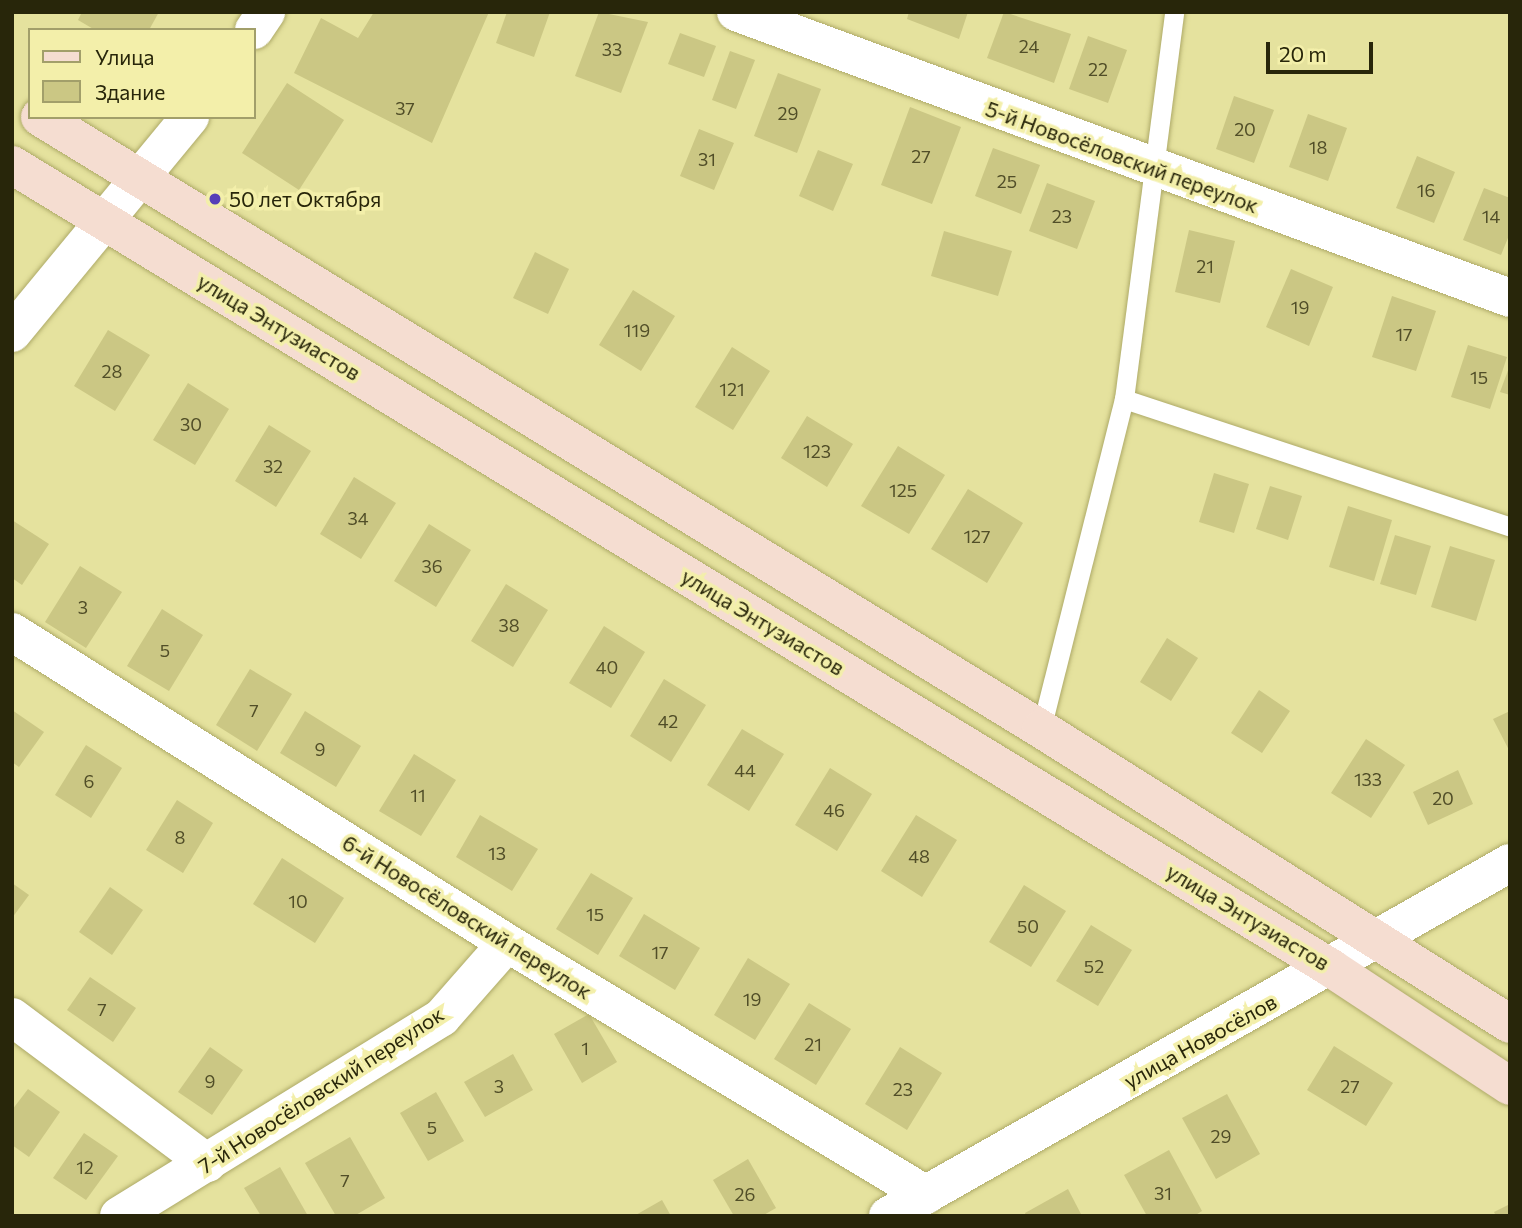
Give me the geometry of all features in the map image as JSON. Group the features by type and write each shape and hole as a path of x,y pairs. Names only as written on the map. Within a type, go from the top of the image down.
{"main road":[{"path":"12,100 28,110"},
{"path":"43,119 1041,729 1381,939 1510,1024"},
{"name":"улица Энтузиастов","path":"12,165 1331,968 1510,1086"}],"street":[{"path":"255,28 267,12"},
{"name":"5-й Новосёловский переулок","path":"736,12 1157,172 1510,298"},
{"path":"12,333 102,218 144,181 189,119"},
{"name":"6-й Новосёловский переулок","path":"12,632 507,943 926,1195"},
{"name":"улица Новосёлов","path":"888,1216 1331,968 1510,863"},
{"name":"7-й Новосёловский переулок","path":"119,1216 442,1017 507,943"},
{"path":"12,1017 207,1163"}],"lane":[{"path":"1041,729 1124,398 1157,172 1174,12"},
{"path":"1124,398 1510,527"}],"building":[{"path":"82,12 159,12 150,28 92,28 78,20"},
{"path":"374,12 489,12 432,143 294,73 321,18 358,38"},
{"path":"507,12 550,12 534,57 496,43"},
{"path":"599,12 648,22 621,93 575,76"},
{"path":"909,12 968,12 959,39 907,19"},
{"path":"1004,12 1071,34 1054,83 987,58"},
{"path":"680,33 716,46 704,77 668,64"},
{"path":"1088,36 1127,50 1108,103 1069,89"},
{"path":"730,51 755,60 736,109 712,100"},
{"path":"778,73 821,89 797,153 754,136"},
{"path":"287,83 344,120 299,190 242,153"},
{"path":"1234,96 1274,110 1254,163 1216,149"},
{"path":"910,107 961,127 932,204 881,185"},
{"path":"1308,114 1347,128 1328,181 1289,167"},
{"path":"699,129 734,143 714,190 680,176"},
{"path":"993,148 1040,165 1021,214 975,196"},
{"path":"818,150 853,164 833,211 799,196"},
{"path":"1417,156 1455,172 1434,223 1396,208"},
{"path":"1047,183 1095,201 1077,249 1029,231"},
{"path":"1484,188 1510,198 1510,233 1501,255 1463,240"},
{"path":"1189,230 1235,241 1220,303 1175,292"},
{"path":"944,231 1012,251 998,296 931,276"},
{"path":"535,252 569,269 548,314 513,298"},
{"path":"1291,269 1333,287 1309,346 1266,327"},
{"path":"633,290 675,316 641,371 599,345"},
{"path":"1392,296 1436,311 1416,371 1372,357"},
{"path":"108,330 150,355 115,411 74,386"},
{"path":"1468,345 1507,357 1490,409 1451,397"},
{"path":"732,347 770,371 733,430 695,407"},
{"path":"1510,365 1510,395 1500,392"},
{"path":"188,383 229,409 195,465 153,440"},
{"path":"807,416 853,444 827,487 781,458"},
{"path":"269,425 311,451 276,507 235,481"},
{"path":"898,446 945,475 909,534 861,506"},
{"path":"1214,473 1249,484 1234,533 1199,522"},
{"path":"354,477 396,503 361,559 320,534"},
{"path":"1270,486 1302,496 1288,540 1256,529"},
{"path":"968,489 1023,523 987,583 931,549"},
{"path":"1348,506 1392,520 1374,581 1329,567"},
{"path":"12,520 49,544 22,585 12,578"},
{"path":"429,524 471,550 436,607 394,581"},
{"path":"1395,535 1431,546 1416,595 1380,584"},
{"path":"1450,546 1495,560 1476,621 1431,607"},
{"path":"80,566 122,592 86,648 45,622"},
{"path":"506,584 548,610 513,667 471,641"},
{"path":"162,609 203,635 169,691 127,666"},
{"path":"604,626 645,652 611,708 569,683"},
{"path":"1167,638 1198,658 1171,701 1140,682"},
{"path":"250,669 292,694 257,751 216,725"},
{"path":"664,679 706,705 671,762 630,736"},
{"path":"1259,690 1290,711 1262,753 1231,733"},
{"path":"12,710 44,732 19,767 12,762"},
{"path":"305,711 361,746 336,787 280,753"},
{"path":"1510,711 1510,752 1493,719"},
{"path":"742,729 784,754 749,811 707,785"},
{"path":"1366,739 1405,765 1371,818 1331,793"},
{"path":"86,745 122,768 91,818 55,795"},
{"path":"414,754 456,780 421,836 379,811"},
{"path":"830,768 872,794 837,851 795,825"},
{"path":"1458,770 1473,804 1428,825 1413,792"},
{"path":"177,800 213,823 183,873 146,850"},
{"path":"480,815 538,849 512,891 456,857"},
{"path":"916,815 957,840 922,897 881,871"},
{"path":"282,858 344,898 315,943 253,904"},
{"path":"591,873 633,898 598,955 556,929"},
{"path":"12,883 29,895 12,918"},
{"path":"1024,885 1066,911 1031,967 989,942"},
{"path":"110,887 143,910 112,955 79,932"},
{"path":"644,914 700,948 675,990 619,956"},
{"path":"1091,925 1132,950 1098,1006 1056,981"},
{"path":"748,958 790,984 755,1040 714,1015"},
{"path":"90,977 136,1008 113,1042 67,1010"},
{"path":"809,1003 851,1029 816,1085 774,1059"},
{"path":"589,1014 617,1062 582,1083 554,1034"},
{"path":"1334,1046 1393,1083 1366,1126 1307,1090"},
{"path":"210,1047 243,1070 212,1115 178,1092"},
{"path":"900,1047 942,1073 907,1130 865,1104"},
{"path":"513,1054 533,1090 485,1117 464,1082"},
{"path":"28,1089 60,1112 29,1157 12,1145 12,1110"},
{"path":"436,1092 464,1141 428,1161 400,1113"},
{"path":"1227,1094 1260,1154 1216,1179 1182,1118"},
{"path":"84,1133 118,1156 86,1200 53,1178"},
{"path":"350,1137 385,1198 354,1216 336,1216 305,1163"},
{"path":"1169,1150 1202,1211 1194,1216 1147,1216 1124,1175"},
{"path":"748,1159 776,1208 762,1216 734,1216 713,1180"},
{"path":"280,1167 308,1216 261,1216 244,1188"},
{"path":"1068,1189 1082,1216 1026,1216 1025,1213"},
{"path":"662,1200 671,1216 634,1216"},
{"path":"1510,1204 1510,1216 1496,1216 1494,1212"}],"place":[{"name":"50 лет Октября","path":"215,199"}]}
